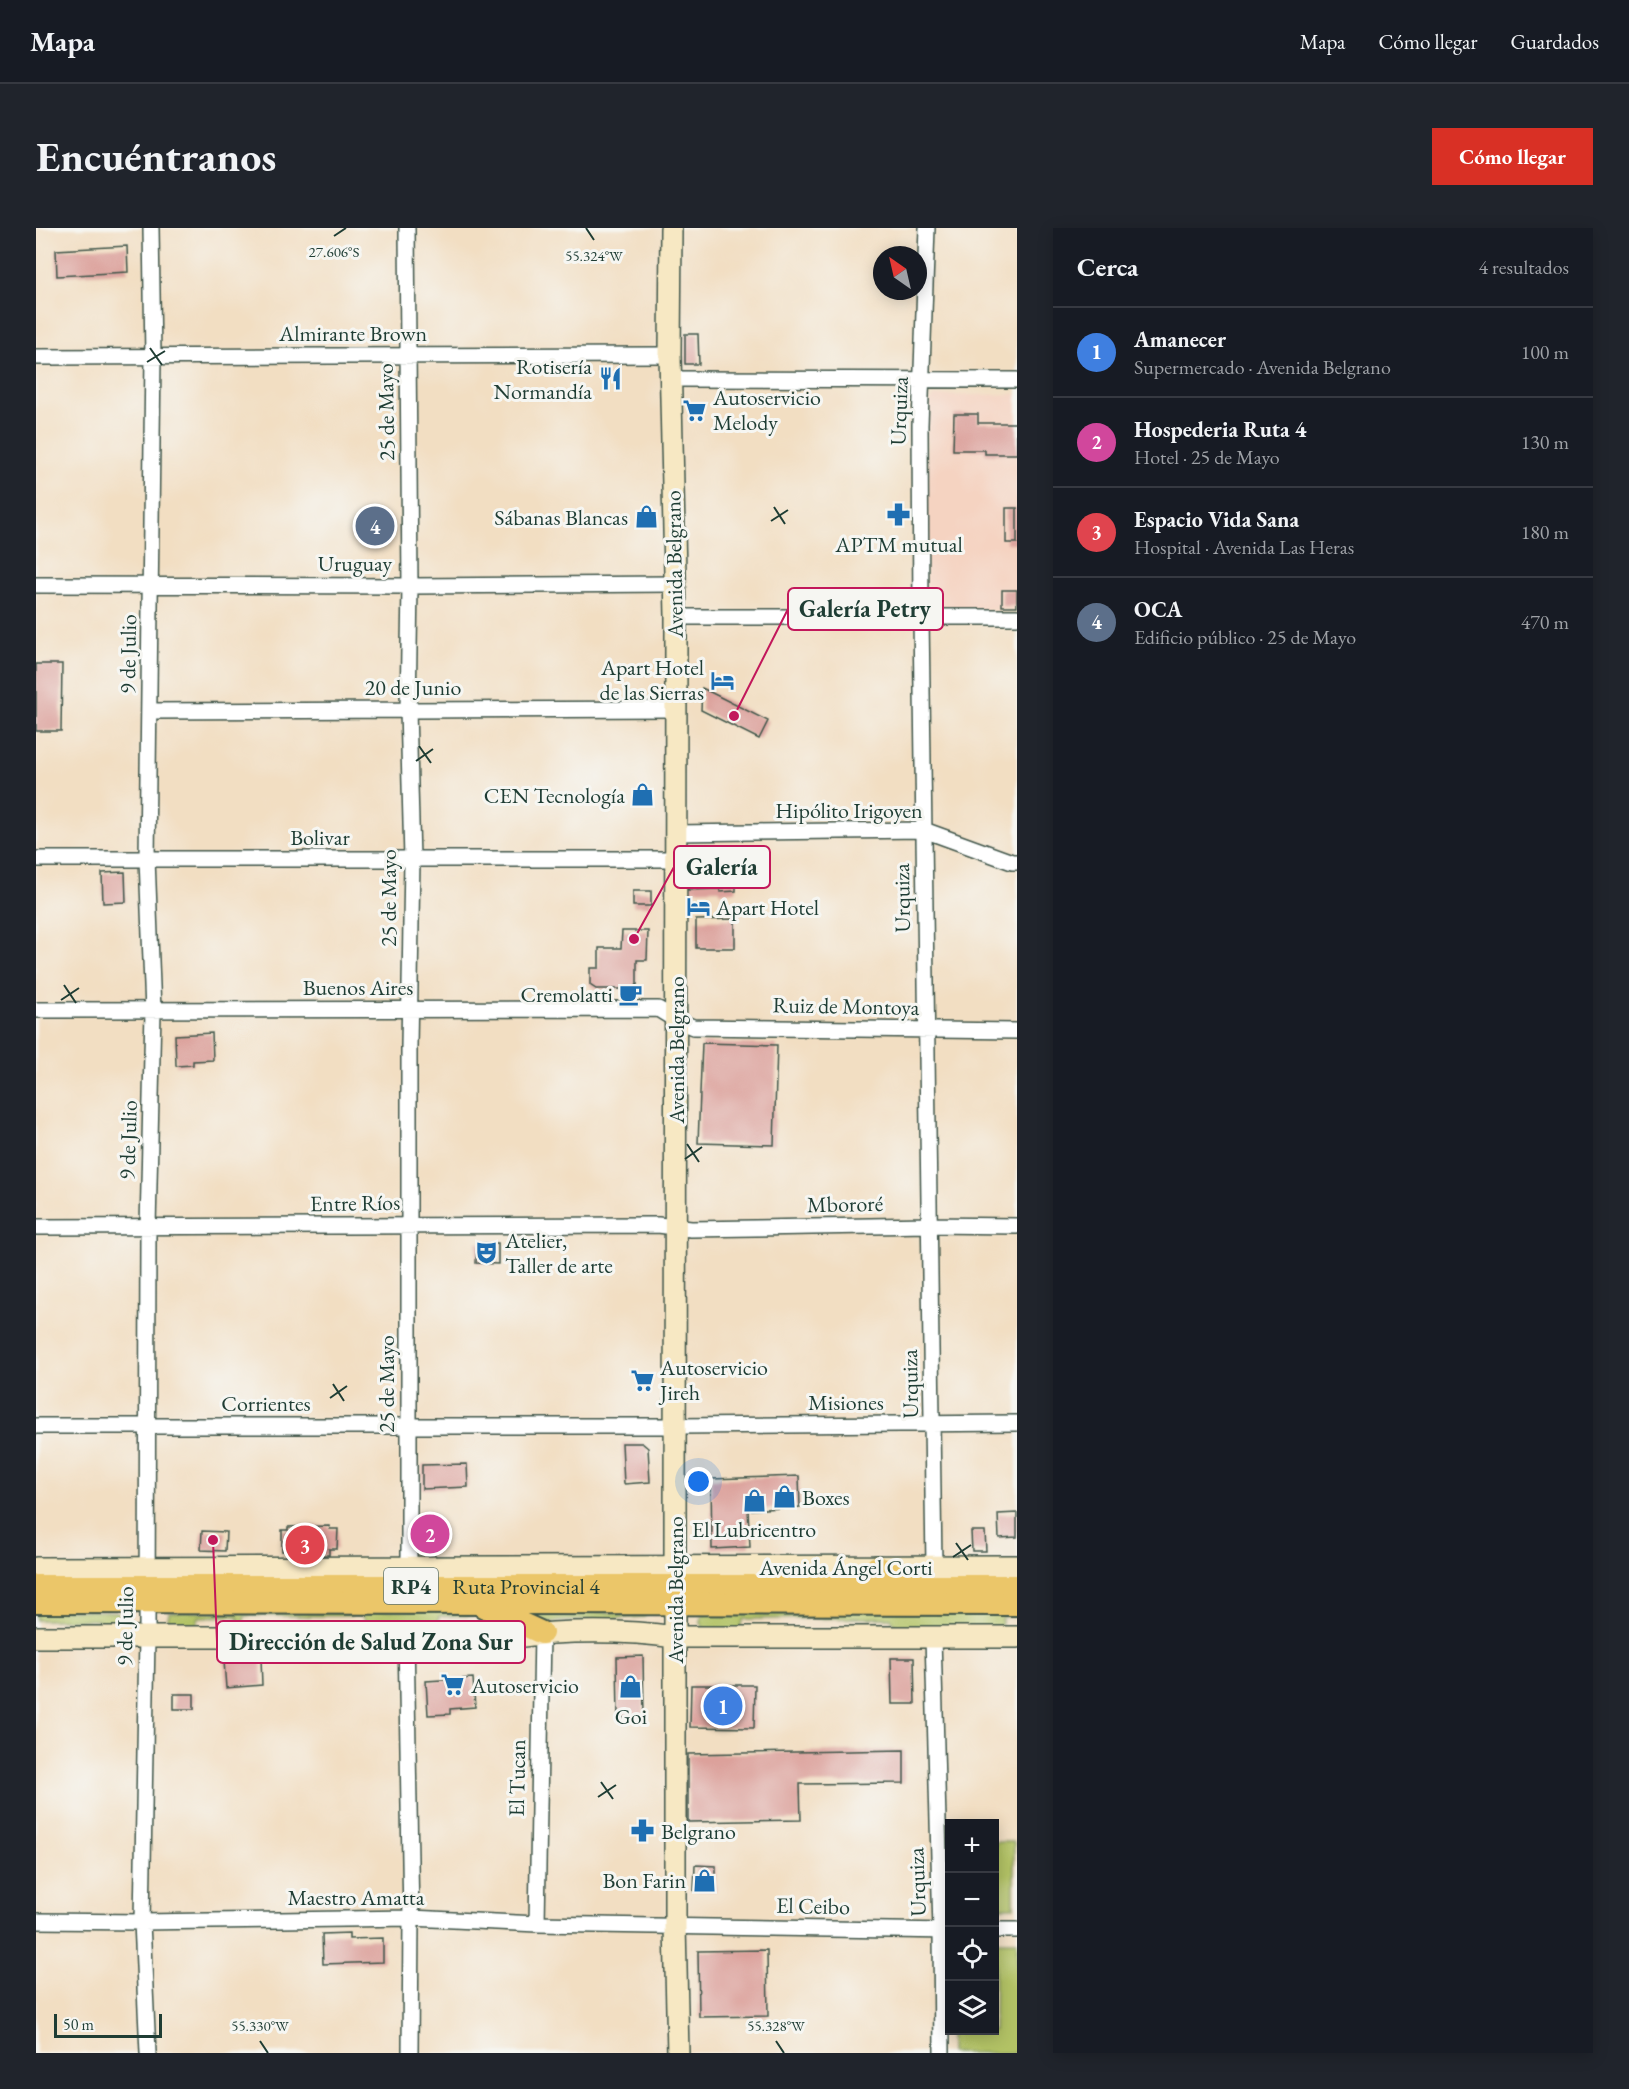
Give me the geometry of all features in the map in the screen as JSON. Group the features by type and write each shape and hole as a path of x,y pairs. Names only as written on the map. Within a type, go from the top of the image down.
{"main road":[{"name":"Avenida Belgrano","path":"671,228 670,379 676,617 675,1926 678,2053"},
{"name":"Avenida Ángel Corti","path":"933,1576 1017,1566"},
{"name":"Avenida Ángel Corti","path":"36,1568 148,1585 409,1568 675,1586 876,1567"},
{"path":"876,1567 933,1576"},
{"name":"Ruta Provincial 4","path":"36,1586 675,1586 933,1576 1017,1586"},
{"name":"Ruta Provincial 4","path":"36,1602 148,1585 476,1603 675,1586 1017,1604"},
{"path":"476,1603 542,1633"},
{"path":"36,1637 515,1637 542,1633 651,1633 675,1637 1017,1637"}],"street":[{"name":"9 de Julio","path":"148,2053 142,1922 148,1585 148,1227 153,1011 147,860 152,585 151,228"},
{"name":"25 de Mayo","path":"407,228 410,586 408,710 412,859 409,1568"},
{"name":"Urquiza","path":"927,228 920,425 933,1576"},
{"name":"Almirante Brown","path":"36,357 670,356"},
{"path":"670,379 1017,380"},
{"name":"Uruguay","path":"36,585 674,584"},
{"path":"676,617 1017,617"},
{"name":"20 de Junio","path":"149,711 676,709"},
{"name":"Hipólito Irigoyen","path":"676,833 924,830 1011,862 1017,862"},
{"name":"Bolivar","path":"36,859 675,859"},
{"name":"Buenos Aires","path":"36,1010 658,1009 676,1020"},
{"name":"Ruiz de Montoya","path":"676,1020 693,1027 1017,1031"},
{"name":"Entre Ríos","path":"36,1227 658,1225 675,1228"},
{"name":"Mbororé","path":"675,1228 1017,1226"},
{"name":"Misiones","path":"675,1426 1017,1423"},
{"name":"Corrientes","path":"36,1426 675,1426"},
{"name":"El Tucan","path":"537,1924 542,1633"},
{"path":"406,1636 411,1918 410,2053"},
{"name":"Urquiza","path":"933,1637 945,1931 942,2053"},
{"name":"Maestro Amatta","path":"36,1921 142,1922 411,1918 537,1924 675,1926"},
{"name":"El Ceibo","path":"675,1926 945,1931"},
{"path":"999,1930 1017,1930"}],"shaded area":[{"path":"1017,394 1017,610 932,611 926,602 927,404 934,396"}],"green space":[{"path":"36,1608 118,1612 121,1619 116,1627 103,1627 98,1620 36,1620"},
{"path":"1017,1609 1017,1617 1003,1617 1000,1630 897,1629 891,1618 744,1619 739,1631 704,1629 700,1620 704,1612"},
{"path":"482,1610 515,1625 497,1629 486,1616 439,1616 436,1629 369,1629 362,1616 245,1616 242,1629 238,1616 199,1617 195,1629 171,1629 167,1625 169,1612"},
{"path":"517,1611 647,1613 644,1617 533,1623"},
{"path":"999,1842 1014,1842 1014,1907 999,1907"},
{"path":"999,1941 1017,1941 1017,2053 950,2053 950,2035 999,2035"}],"building":[{"path":"127,246 128,272 57,276 56,250"},
{"path":"685,334 698,334 699,364 685,364"},
{"path":"954,414 978,414 978,423 1017,423 1017,454 985,454 985,450 953,450"},
{"path":"1006,508 1017,508 1017,543 1006,543"},
{"path":"1002,590 1017,590 1017,606 1002,606"},
{"path":"36,664 62,664 61,731 36,731"},
{"path":"702,688 768,721 759,739 701,710"},
{"path":"736,869 736,891 688,890 688,871"},
{"path":"125,872 126,902 103,903 102,873"},
{"path":"633,891 651,891 651,906 633,906"},
{"path":"735,919 735,948 696,948 696,920"},
{"path":"622,931 648,931 647,960 637,960 637,985 630,989 596,989 590,985 590,968 599,968 599,948 621,948"},
{"path":"212,1033 213,1060 193,1061 193,1065 176,1066 175,1035"},
{"path":"702,1043 777,1045 774,1145 698,1143"},
{"name":"Atelier, Taller de arte","path":"477,1243 498,1243 498,1264 476,1263"},
{"path":"622,1443 642,1443 648,1448 650,1482 624,1484"},
{"path":"467,1464 468,1487 422,1489 422,1465"},
{"path":"799,1476 800,1507 748,1510 750,1547 712,1549 711,1479"},
{"path":"1017,1513 1017,1537 999,1538 998,1514"},
{"path":"329,1526 330,1529 338,1529 337,1549 329,1549 329,1555 289,1555 289,1551 282,1551 282,1530 288,1530 288,1527"},
{"path":"202,1531 226,1532 225,1551 201,1550"},
{"path":"971,1531 985,1531 986,1551 972,1551"},
{"name":"Goi","path":"643,1656 644,1717 618,1718 617,1657"},
{"path":"261,1658 262,1685 226,1688 224,1661"},
{"path":"891,1658 914,1658 915,1704 892,1704"},
{"path":"473,1678 475,1707 450,1709 450,1714 428,1715 426,1681"},
{"path":"691,1685 755,1685 754,1728 690,1727"},
{"path":"174,1694 194,1694 194,1709 174,1709"},
{"path":"904,1750 904,1783 800,1784 801,1820 688,1822 688,1754"},
{"path":"695,1865 716,1866 716,1891 694,1891"},
{"path":"349,1933 349,1939 383,1938 383,1962 323,1964 322,1934"},
{"path":"767,1950 768,2016 699,2017 698,1951"}],"place":[{"name":"Rotisería Normandía","path":"610,379"},
{"name":"Autoservicio Melody","path":"695,410"},
{"name":"APTM mutual","path":"899,515"},
{"name":"Sábanas Blancas","path":"646,517"},
{"name":"OCA","path":"375,526"},
{"name":"Apart Hotel de las Sierras","path":"722,680"},
{"name":"Galería Petry","path":"734,716"},
{"name":"CEN Tecnología","path":"643,795"},
{"name":"Apart Hotel","path":"698,907"},
{"name":"Galería","path":"634,939"},
{"name":"Cremolatti","path":"631,994"},
{"name":"Atelier, Taller de arte","path":"487,1253"},
{"name":"Autoservicio Jireh","path":"642,1380"},
{"name":"Boxes","path":"784,1497"},
{"name":"El Lubricentro","path":"754,1500"},
{"name":"Hospederia Ruta 4","path":"430,1534"},
{"name":"Dirección de Salud Zona Sur","path":"213,1540"},
{"name":"Espacio Vida Sana","path":"305,1545"},
{"name":"Autoservicio","path":"453,1685"},
{"name":"Goi","path":"631,1687"},
{"name":"Amanecer","path":"723,1706"},
{"name":"Belgrano","path":"643,1831"},
{"name":"Bon Farin","path":"704,1880"}]}
